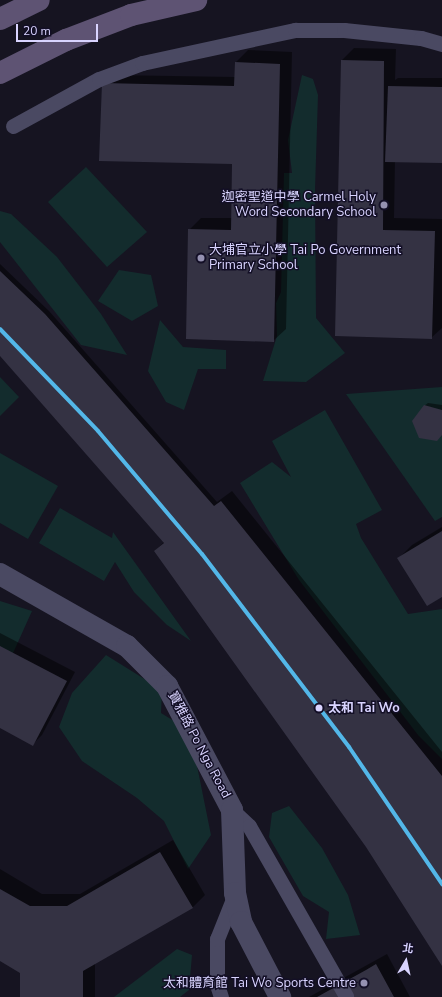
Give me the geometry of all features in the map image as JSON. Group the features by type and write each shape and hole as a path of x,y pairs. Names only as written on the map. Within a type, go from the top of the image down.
{"main road":[{"path":"0,19 40,0"},
{"path":"0,73 66,40 131,15 196,0"}],"street":[{"name":"寶雅路 Po Nga Road","path":"0,574 127,646 149,666 167,686 232,810 236,893 245,933 280,997"}],"lane":[{"path":"13,126 99,79 142,63 295,30 351,31 421,38 442,44"},
{"path":"232,810 249,826 346,996"},
{"path":"221,997 218,985 217,939 236,893"}],"green space":[{"path":"302,75 313,79 318,95 315,190 316,318 345,353 306,382 263,381 277,336 276,303 281,292 284,173 292,173 288,140"},
{"path":"86,167 147,232 107,267 48,202"},
{"path":"0,211 11,214 57,257 101,314 127,355 81,345 0,242"},
{"path":"119,270 151,275 158,306 132,321 98,301"},
{"path":"160,320 183,347 226,350 226,369 198,369 184,410 166,402 148,371"},
{"path":"0,377 19,397 0,416"},
{"path":"442,387 442,517 435,521 346,394"},
{"path":"325,410 382,510 356,524 361,538 408,614 442,609 442,759 418,735 299,580 240,483 272,462 291,477 272,441"},
{"path":"0,453 58,486 28,539 0,523"},
{"path":"60,508 112,538 113,532 191,641 167,625 134,592 115,562 104,581 39,543"},
{"path":"0,601 32,611 0,682"},
{"path":"106,655 162,690 161,713 190,731 211,835 188,869 164,821 137,798 82,761 59,727 72,693"},
{"path":"289,806 322,848 348,895 360,935 326,939 329,912 303,896 269,837 272,813"},
{"path":"177,949 192,955 189,990 180,997 114,997"}],"building":[{"path":"341,60 384,61 383,230 435,231 432,339 335,336"},
{"path":"235,62 280,64 274,342 186,339 188,229 231,230 232,164 99,161 102,83 234,86"},
{"path":"388,86 442,87 442,163 385,162"},
{"name":"太和 Tai Wo","path":"0,271 45,314 214,506 221,501 442,776 442,966 366,847 154,551 164,543 0,356"},
{"path":"424,405 442,410 442,435 437,441 419,438 412,421"},
{"path":"442,531 442,597 427,606 397,558"},
{"path":"0,646 67,681 33,746 0,728"},
{"path":"160,852 193,908 83,971 83,997 20,997 20,973 0,961 0,889 30,906 67,906"},
{"name":"太和體育館 Tai Wo Sports Centre","path":"376,964 394,997 317,997 366,970"}],"transit line":[{"path":"0,329 98,431 202,554 349,747 442,884"}],"place":[{"name":"迦密聖道中學 Carmel Holy Word Secondary School","path":"384,205"},
{"name":"大埔官立小學 Tai Po Government Primary School","path":"201,258"},
{"name":"太和 Tai Wo","path":"319,708"},
{"name":"太和體育館 Tai Wo Sports Centre","path":"364,983"}]}
